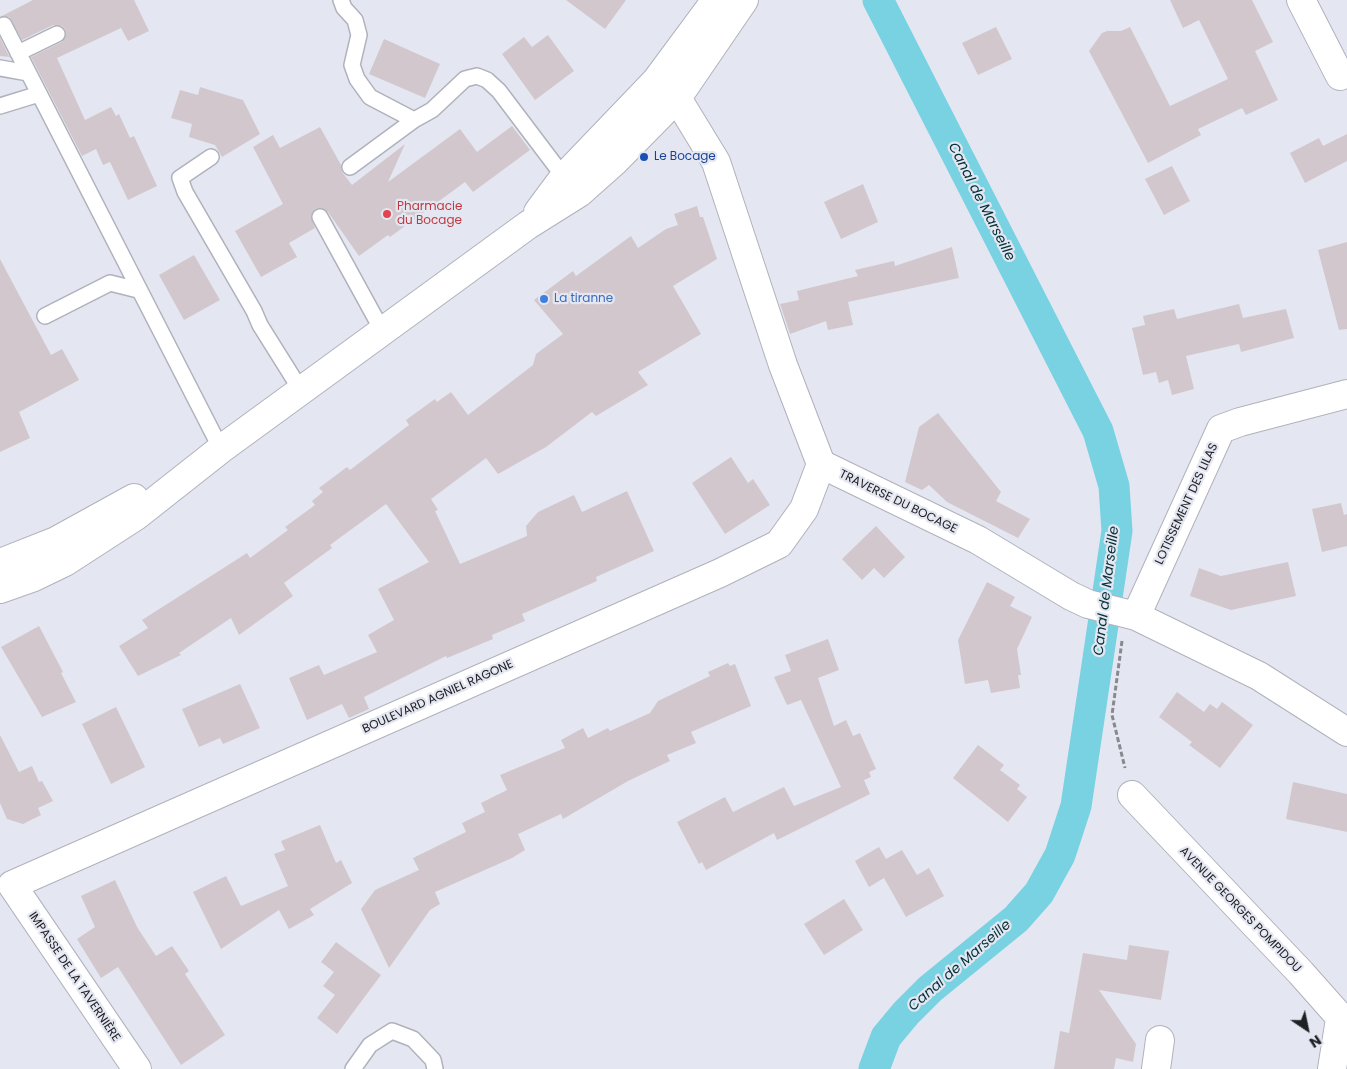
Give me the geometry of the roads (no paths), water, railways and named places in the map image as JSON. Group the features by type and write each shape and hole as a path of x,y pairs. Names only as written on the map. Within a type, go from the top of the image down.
{"street":[{"path":"0,589 34,577 65,562 136,516 221,449 302,392 528,225 571,185 656,82 716,0"},
{"path":"571,185 615,161 677,98 744,0"},
{"path":"1301,0 1340,76"},
{"path":"656,82 677,98 716,162 783,365 822,464"},
{"name":"LOTISSEMENT DES LILAS","path":"1127,614 1221,429 1240,422 1347,394"},
{"name":"TRAVERSE DU BOCAGE","path":"822,464 978,540 1070,596 1088,604 1127,614 1259,676 1347,732"},
{"name":"BOULEVARD AGNIEL RAGONE","path":"4,880 711,577 779,544 804,509 822,464"},
{"path":"0,563 56,541 131,499 188,474"},
{"name":"AVENUE GEORGES POMPIDOU","path":"1132,795 1301,973 1344,1022"},
{"name":"IMPASSE DE LA TAVERNIÈRE","path":"4,880 137,1069"},
{"path":"1332,1069 1344,1022"},
{"path":"1156,1069 1160,1040"}],"lane":[{"path":"341,0 344,8 355,20 358,35 352,65 358,79 370,97 414,120"},
{"path":"4,25 221,449"},
{"path":"18,53 58,34"},
{"path":"0,68 28,73"},
{"path":"350,168 414,120 432,110 466,79 477,76 487,80 499,91 571,185"},
{"path":"0,106 39,94"},
{"path":"211,157 180,178 185,192 254,311 260,325 302,392"},
{"path":"320,217 383,332"},
{"path":"45,316 110,284 138,290"},
{"path":"353,1069 370,1045 392,1031 413,1039 432,1060 436,1069"}],"waterway":[{"name":"Canal de Marseille","path":"874,1069 886,1037 906,1013 930,989 1016,919 1039,893 1060,855 1076,806 1117,531 1114,486 1098,431 878,0"}],"place":[{"name":"Le Bocage","path":"644,157"},
{"name":"Pharmacie du Bocage","path":"387,214"},
{"name":"La tiranne","path":"544,299"}]}
